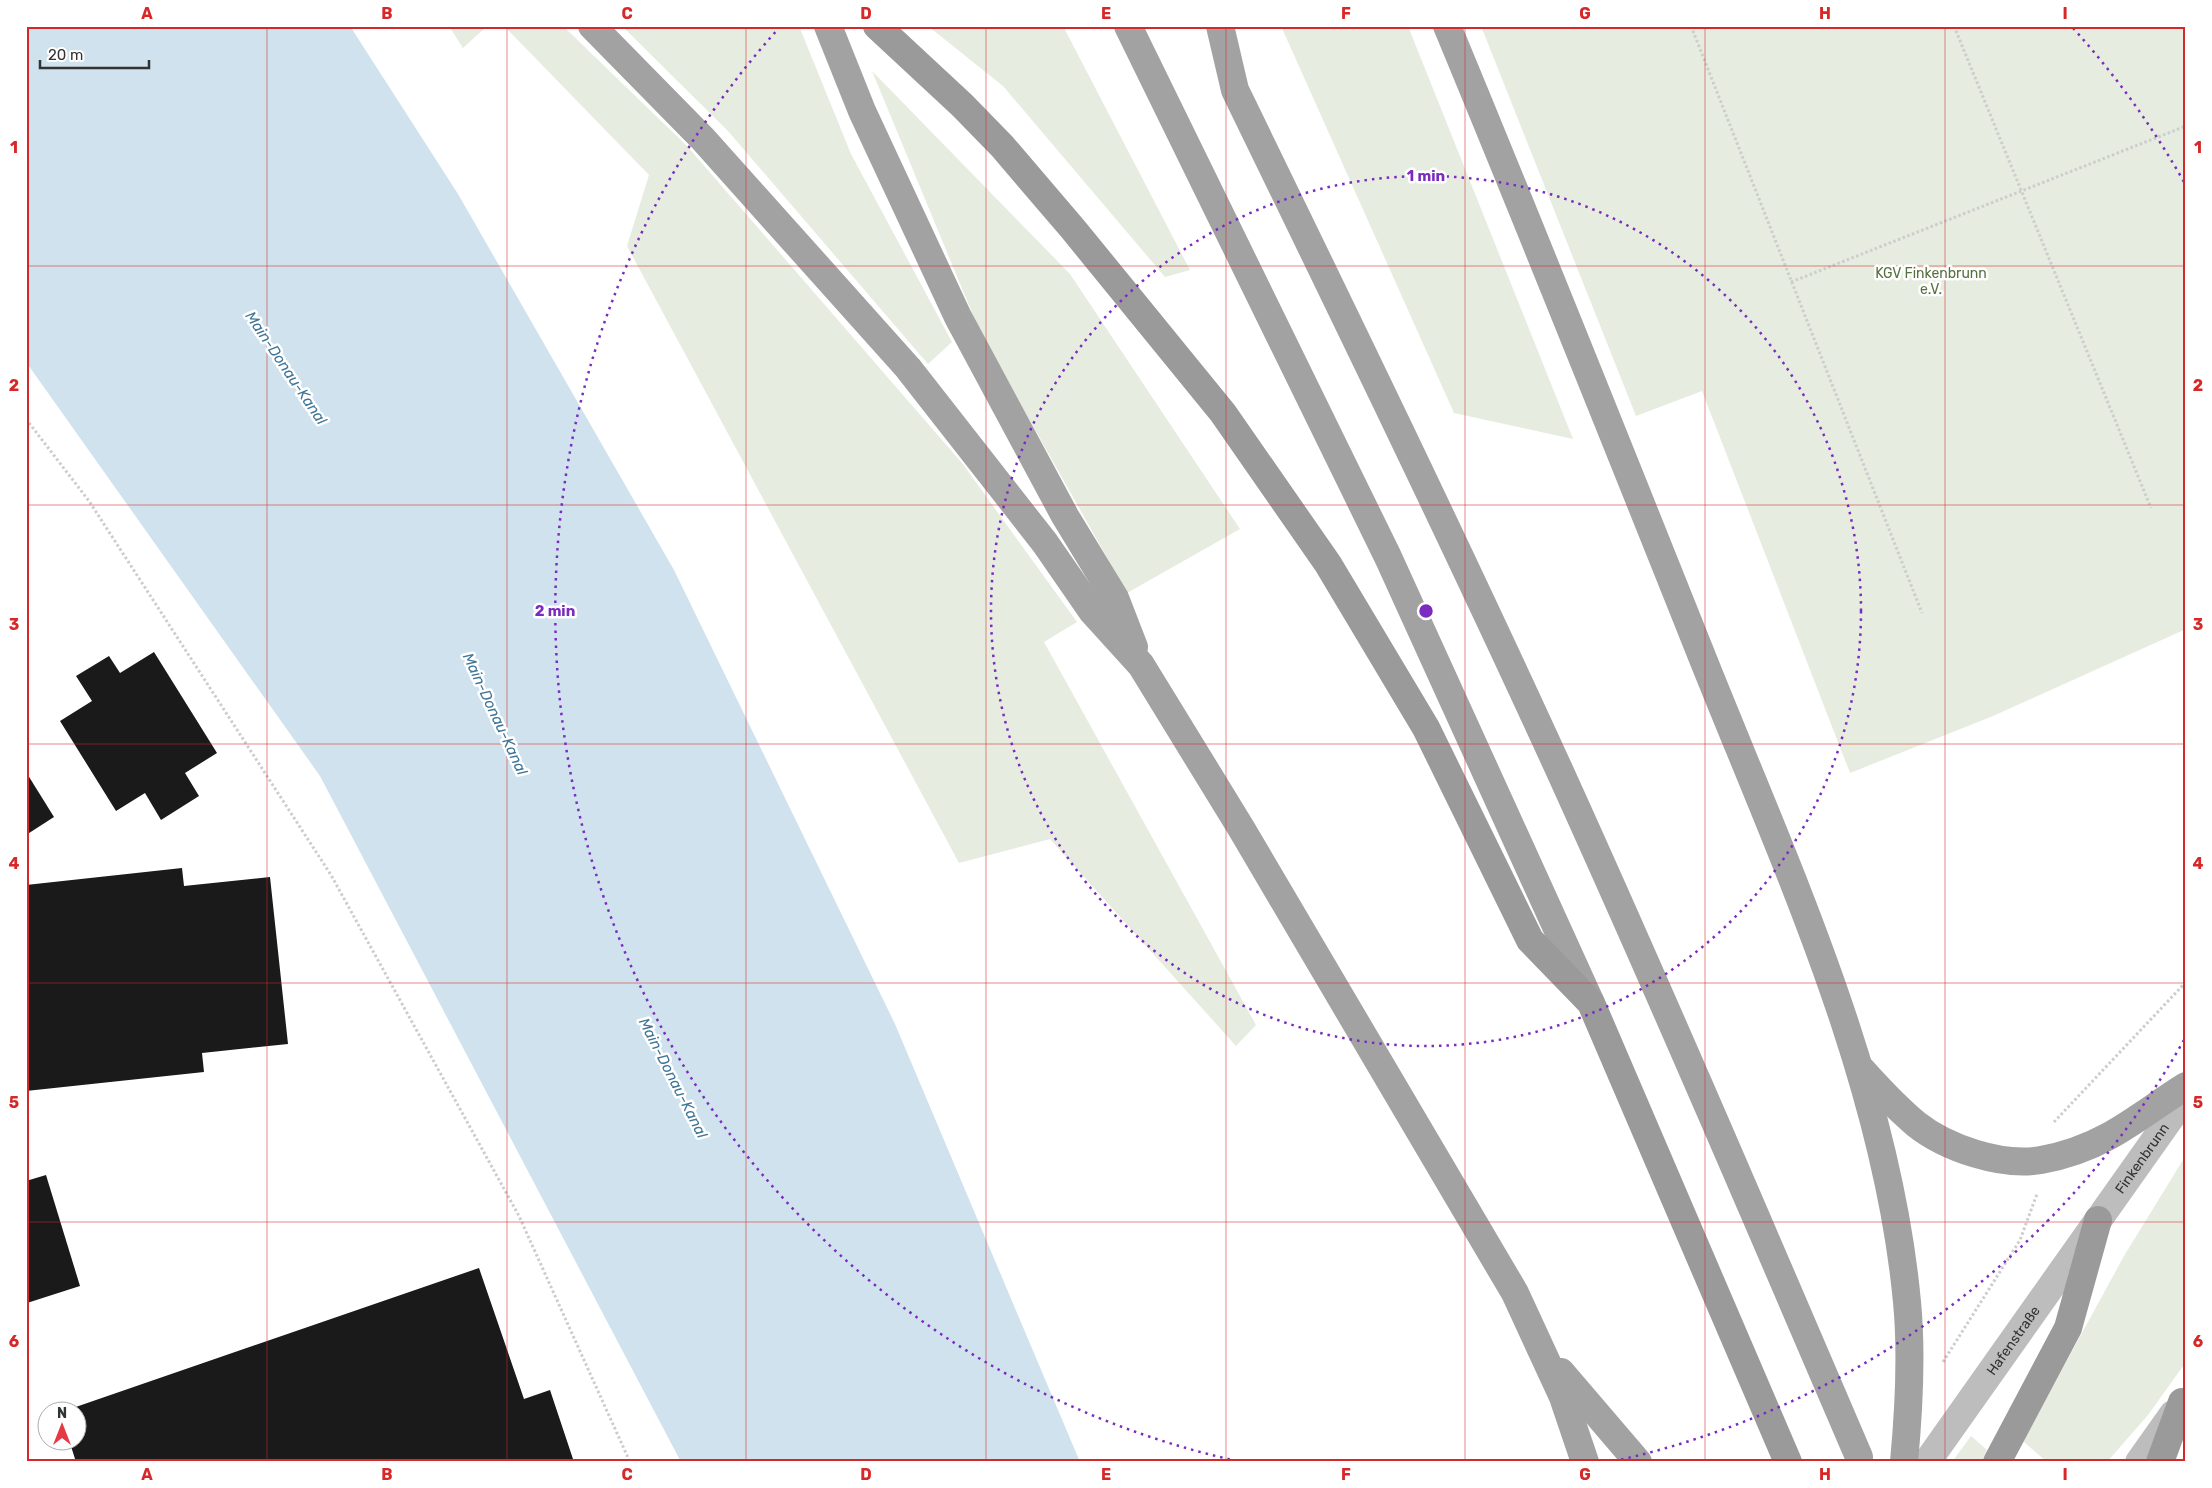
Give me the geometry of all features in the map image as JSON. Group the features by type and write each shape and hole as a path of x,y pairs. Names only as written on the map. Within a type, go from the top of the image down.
{"highway":[{"path":"592,26 734,172 908,368 1045,543 1092,610 1141,665"},
{"path":"828,26 895,184 978,356 1065,516 1114,598 1141,665 1246,837 1515,1293 1564,1396 1585,1462"},
{"path":"877,26 962,105 1002,146 1150,321 1224,413 1328,564 1402,687 1449,773 1530,940 1591,1003"},
{"path":"1128,26 1388,557 1591,1003 1788,1462"},
{"path":"1204,26 1443,519 1556,764 1664,1003 1859,1457"},
{"path":"1220,26 1235,90"},
{"path":"1447,26 1553,284 1797,896 1858,1065 1889,1185 1907,1303 1909,1362 1904,1462"},
{"path":"1858,1065 1887,1097 1917,1125 1969,1153 2003,1159 2040,1160 2066,1153 2108,1136 2186,1086"},
{"path":"1997,1462 2068,1328 2098,1220"},
{"path":"1545,1354 1638,1462"},
{"path":"2160,1462 2184,1399"}],"main road":[{"name":"Finkenbrunn","path":"2098,1220 2186,1096"},
{"name":"Hafenstraße","path":"1927,1462 2098,1220"},
{"path":"2139,1462 2184,1399"}],"path":[{"path":"1691,26 1922,613"},
{"path":"1954,26 2020,192 2151,508"},
{"path":"1791,282 2186,126"},
{"path":"26,418 89,501 331,875 519,1216 630,1462"},
{"path":"1939,1368 2020,1240 2038,1191 2044,1133 2186,982"}],"green space":[{"path":"449,26 487,26 463,48"},
{"path":"504,26 563,26 687,146 962,463 1077,622 1044,642 1256,1025 1236,1046 1050,839 959,863 627,246 649,175"},
{"path":"622,26 799,26 851,154 952,342 928,364 728,131"},
{"path":"928,26 1063,26 1190,270 1165,277 1003,86"},
{"path":"1281,26 1408,26 1573,439 1454,413"},
{"name":"KGV Finkenbrunn e.V.","path":"1481,26 2186,26 2186,629 1993,716 1850,773 1702,391 1636,416"},
{"path":"872,71 1070,274 1240,529 1127,593 980,332"},
{"path":"2186,1155 2186,1362 2148,1415 2107,1462 2047,1462 2023,1441 2124,1256"},
{"path":"1971,1436 1987,1450 1981,1462 1952,1462"}],"water":[{"name":"Main-Donau-Kanal","path":"26,26 350,26 458,194 674,570 895,1024 1080,1462 681,1462 320,776 26,362"}],"building":[{"path":"154,652 217,753 185,773 199,796 161,820 145,793 116,811 60,721 92,701 76,676 109,656 120,673"},
{"path":"26,772 54,817 26,835"},
{"path":"182,868 184,886 270,877 288,1044 202,1053 204,1072 26,1091 26,885"},
{"path":"46,1175 80,1286 27,1303 26,1181"},
{"path":"479,1268 524,1399 550,1390 574,1462 76,1462 72,1450 88,1450 88,1403"}]}
